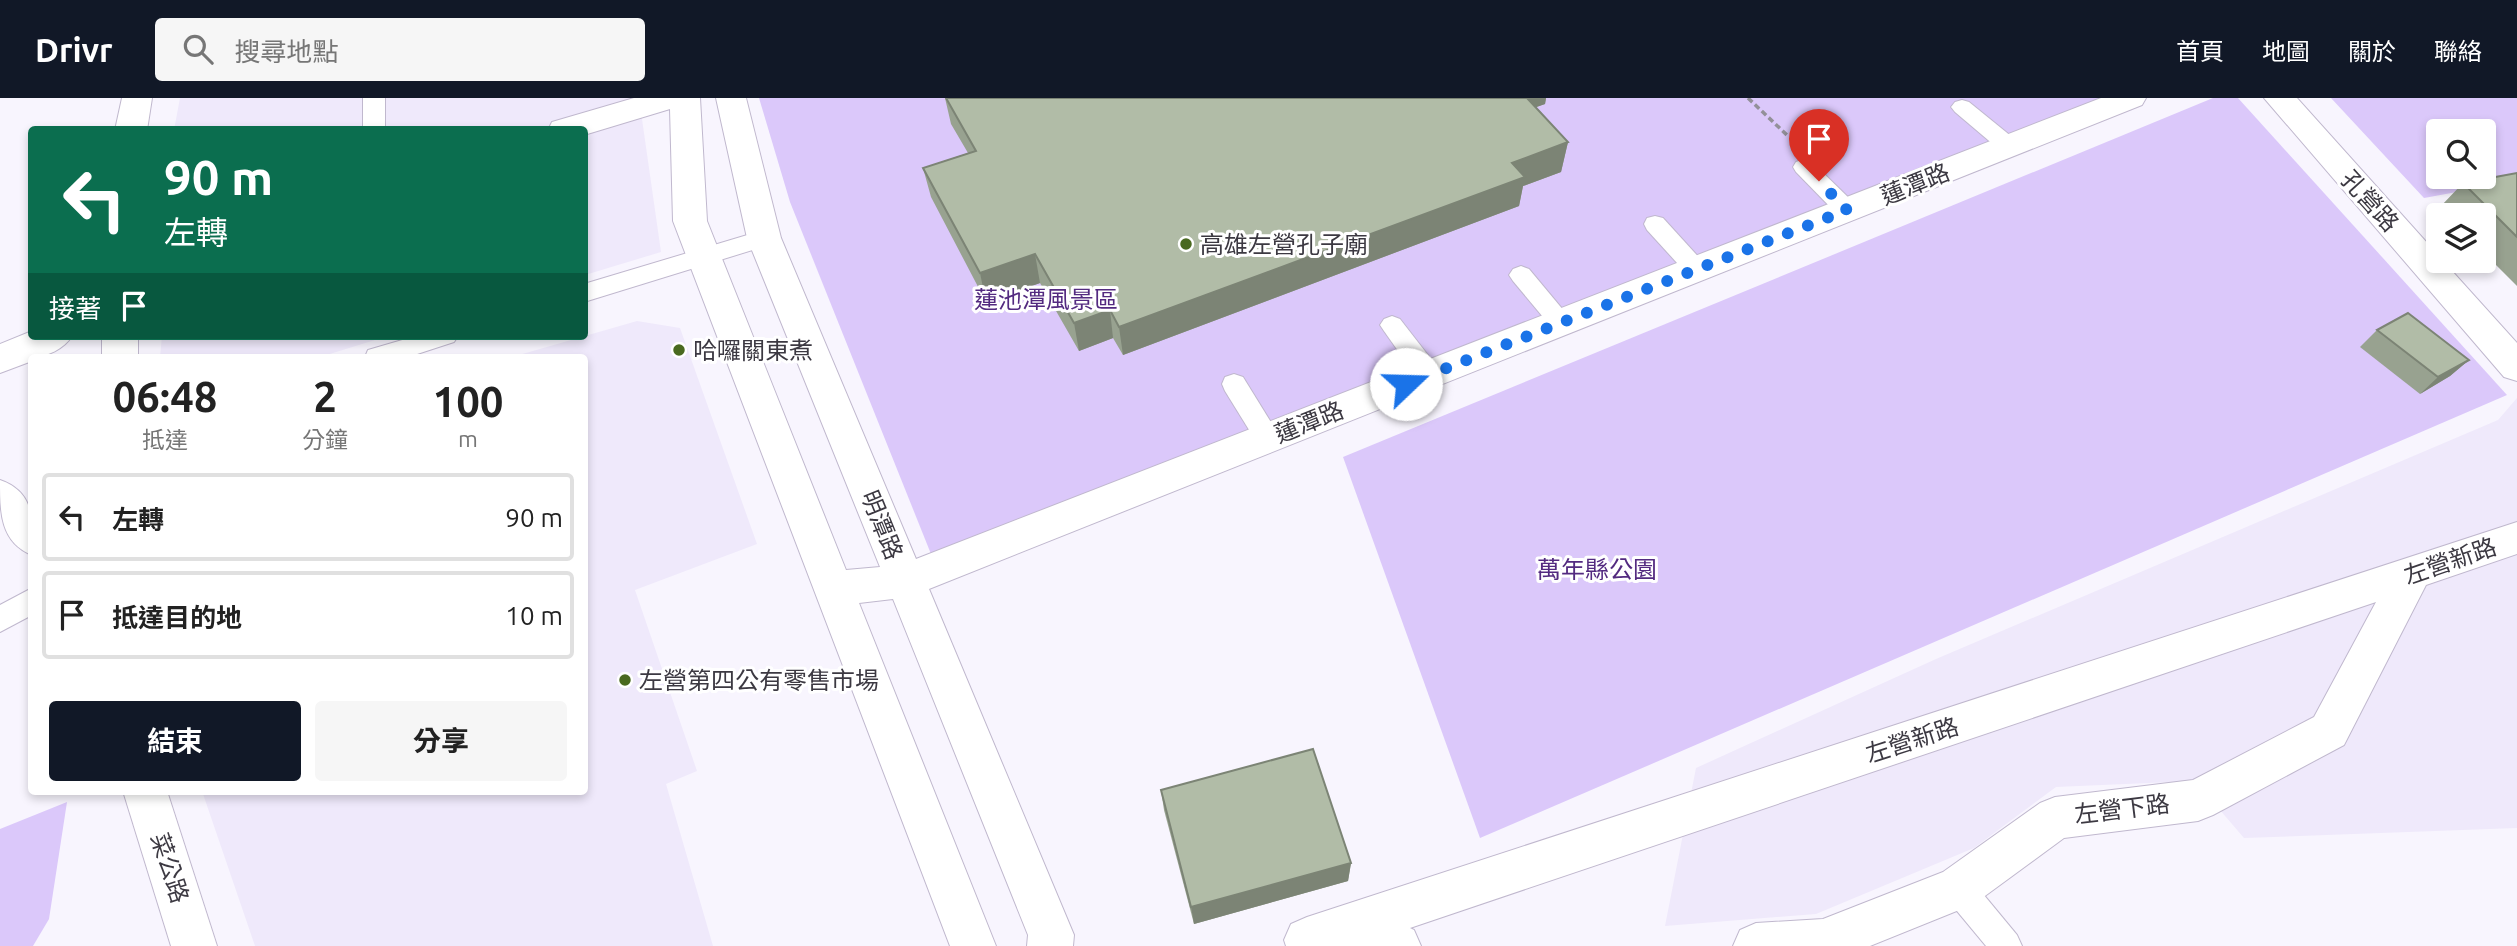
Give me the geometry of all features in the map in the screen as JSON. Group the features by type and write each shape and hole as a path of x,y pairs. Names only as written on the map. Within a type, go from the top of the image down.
{"street":[{"path":"132,126 136,98"},
{"path":"576,126 670,98"},
{"path":"685,98 690,221 973,946"},
{"name":"明潭路","path":"731,98 764,238 1051,936 1050,946"},
{"name":"蓮潭路","path":"834,589 905,581 2131,98"},
{"name":"孔營路","path":"2279,98 2517,367"},
{"path":"0,359 45,340"},
{"path":"0,496 28,534"},
{"name":"左營新路","path":"1296,943 2517,538"},
{"name":"左營下路","path":"1756,946 1823,942 1958,888 2055,818 2198,800 2329,731 2411,575"},
{"name":"菜公路","path":"146,795 194,946"},
{"path":"1296,943 1398,946"}],"lane":[{"path":"374,98 374,126"},
{"path":"1962,107 2009,146"},
{"path":"1804,167 1847,210"},
{"path":"1655,224 1696,269"},
{"path":"588,292 764,238"},
{"path":"1521,275 1561,323"},
{"path":"1392,324 1429,375"},
{"path":"383,354 405,342"},
{"path":"1234,384 1268,439"},
{"path":"0,620 28,602"},
{"path":"1958,888 2006,946"}],"path":[{"path":"1748,98 1789,137"}],"shaded area":[{"path":"180,98 639,98 661,252 588,274 588,126 175,126"},
{"name":"左營第四公有零售市場","path":"637,321 680,328 757,544 635,590 697,771 666,784 713,946 255,946 203,795 588,795 588,354 522,354 571,340 588,340 588,335"},
{"path":"162,340 375,340 330,354 160,354"},
{"path":"2517,398 2517,828 2244,838 2195,781 2056,787 1974,848 1816,914 1665,926 1696,768 1936,659 2498,420"}],"green space":[{"name":"蓮池潭風景區","path":"759,98 2105,98 933,559 790,202"},
{"name":"萬年縣公園","path":"2213,98 2238,98 2507,395 1480,838 1343,457"},
{"path":"2331,98 2517,98 2517,181 2496,185 2496,119 2426,119 2426,189 2473,189 2424,198"},
{"path":"67,802 49,919 33,946 0,946 0,829"}],"building":[{"name":"高雄左營孔子廟","path":"946,98 1527,98 1568,142 1512,163 1525,177 1119,327 1110,310 1074,323 1035,254 980,273 923,168 976,151"},
{"path":"2517,173 2517,237 2496,216 2496,203 2483,203 2469,189 2496,189 2496,177"},
{"path":"2408,313 2469,360 2438,377 2377,330"},
{"path":"1313,749 1351,863 1191,907 1161,790"}],"place":[{"name":"高雄左營孔子廟","path":"1186,244"},
{"name":"哈囉關東煮","path":"679,350"},
{"name":"左營第四公有零售市場","path":"625,680"}],"route":[{"path":"1406,384 1847,210 1819,181"}]}
